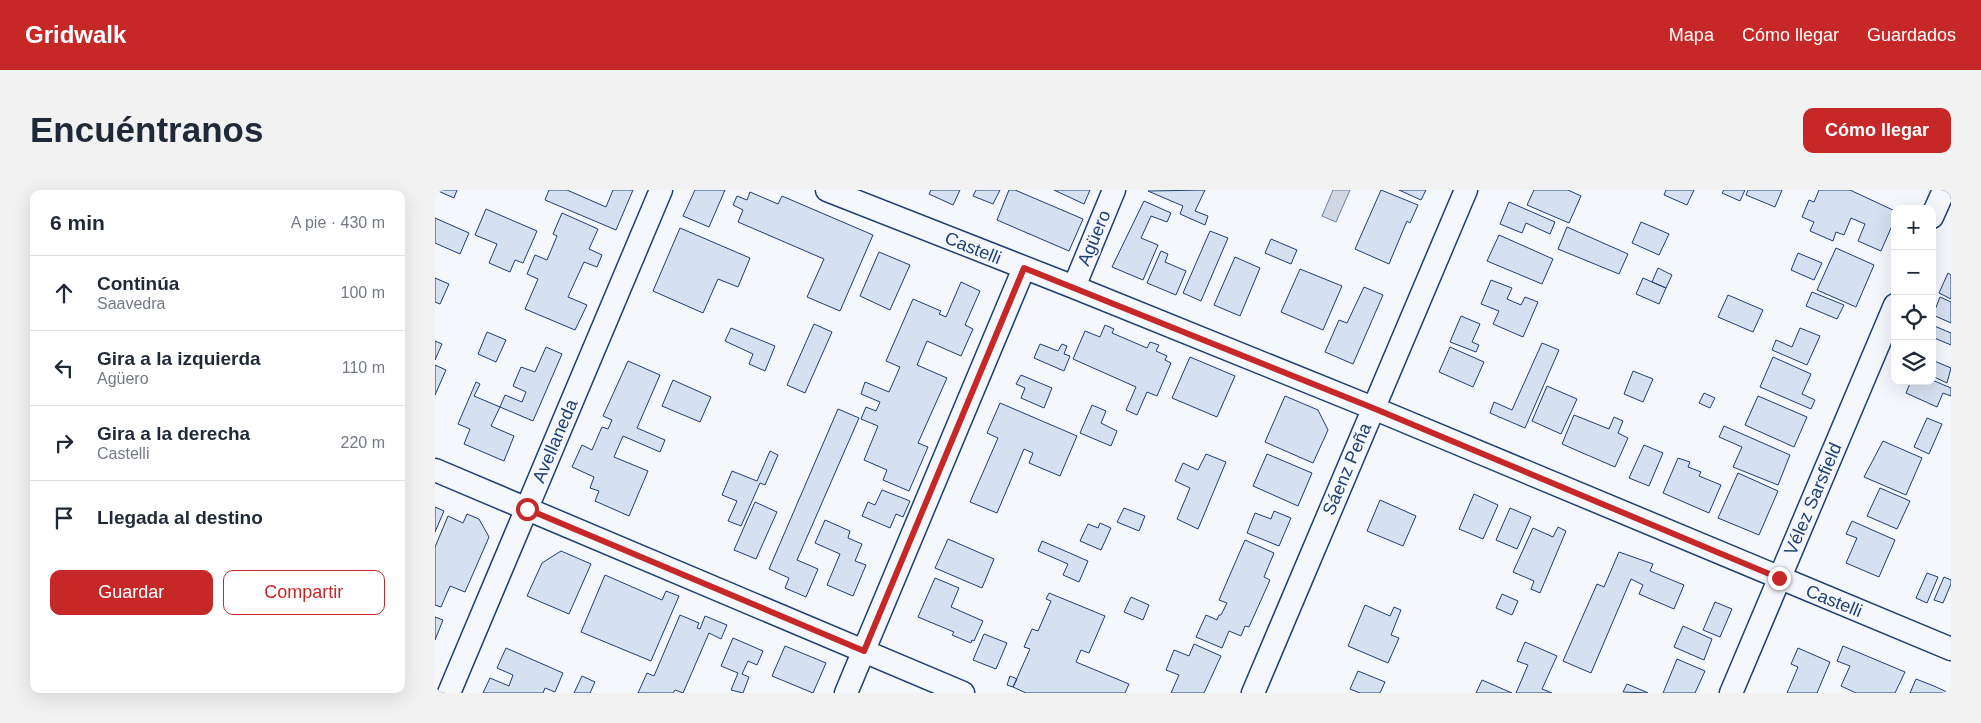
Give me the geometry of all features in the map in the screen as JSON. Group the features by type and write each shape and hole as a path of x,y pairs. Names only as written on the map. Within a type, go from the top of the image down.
{"street":[{"name":"Avellaneda","path":"449,693 661,190"},
{"name":"Castelli","path":"827,190 1074,286 1373,408 1951,649"},
{"name":"Agüero","path":"1074,286 1114,190"},
{"name":"Sáenz Peña","path":"1253,693 1466,190"},
{"path":"1936,209 1945,190 1951,192"},
{"path":"846,693 1024,268"},
{"name":"Vélez Sarsfield","path":"1731,693 1891,314"},
{"path":"435,470 963,693"}],"shaded area":[{"path":"1333,190 1350,190 1336,222 1322,216"}],"building":[{"path":"436,190 457,190 454,198"},
{"path":"549,190 567,190 606,207 613,190 633,190 616,230 545,200"},
{"path":"695,190 725,190 709,227 683,216"},
{"path":"931,190 960,190 953,205 929,194"},
{"path":"976,190 1000,190 993,204 973,196"},
{"path":"1009,190 1015,190 1083,219 1069,251 997,220"},
{"path":"1054,190 1090,190 1084,204"},
{"path":"1205,190 1195,211 1208,216 1205,225 1180,214 1183,206 1148,191"},
{"path":"1381,190 1418,205 1410,223 1407,221 1389,264 1355,249"},
{"path":"1399,190 1426,190 1421,200"},
{"path":"1534,190 1568,190 1581,196 1569,223 1527,205"},
{"path":"1666,190 1694,190 1687,205 1664,195"},
{"path":"1724,190 1745,190 1740,201 1722,193"},
{"path":"1748,190 1782,190 1775,207 1746,195"},
{"path":"1819,190 1850,190 1891,209 1891,228 1881,251 1858,241 1865,224 1851,218 1844,235 1836,232 1833,241 1810,231 1814,222 1802,217 1809,200 1814,202"},
{"path":"750,192 778,204 782,196 873,235 840,311 807,297 824,259 738,222 743,210 733,205 737,196 747,200"},
{"path":"1144,201 1171,213 1167,222 1151,216 1141,238 1158,245 1143,280 1112,267"},
{"path":"1509,202 1555,222 1550,234 1526,223 1522,233 1500,224"},
{"path":"486,209 537,231 523,263 515,260 510,272 489,263 497,244 475,235"},
{"path":"562,213 598,229 589,249 602,255 597,267 584,262 568,297 587,305 575,330 525,309 538,279 527,274 535,255 547,260 557,236 553,234"},
{"path":"435,218 469,233 460,254 435,243"},
{"path":"1641,222 1669,234 1659,255 1632,243"},
{"path":"1567,227 1628,254 1619,274 1558,249"},
{"path":"680,228 750,258 738,287 718,279 703,313 653,291"},
{"path":"1210,231 1228,238 1201,301 1183,293"},
{"path":"1499,235 1553,259 1542,284 1487,261"},
{"path":"1271,239 1297,250 1291,264 1265,253"},
{"path":"1836,248 1874,265 1856,307 1817,290"},
{"path":"1161,251 1168,254 1165,262 1186,271 1176,295 1147,283"},
{"path":"879,252 910,265 890,310 860,296"},
{"path":"1798,253 1822,263 1814,280 1791,270"},
{"path":"1235,257 1260,268 1240,316 1214,305"},
{"path":"1658,268 1672,275 1666,288 1652,282"},
{"path":"1300,269 1342,286 1323,330 1281,312"},
{"path":"1948,273 1951,275 1951,299 1939,293"},
{"path":"435,278 449,284 440,304 435,302"},
{"path":"1643,278 1666,288 1659,304 1636,294"},
{"path":"1491,280 1512,288 1507,299 1521,305 1525,297 1538,302 1523,337 1493,324 1499,311 1481,304"},
{"path":"961,282 980,291 965,325 973,329 961,356 927,341 917,365 947,378 918,443 928,447 909,491 883,480 887,470 864,460 878,426 861,419 866,407 876,411 880,402 861,394 865,382 889,392 900,367 886,361 913,299 941,311 939,314 946,317"},
{"path":"1364,287 1383,295 1353,364 1325,352 1339,320 1347,323"},
{"path":"1812,292 1844,305 1837,319 1806,306"},
{"path":"1728,295 1763,310 1753,332 1718,317"},
{"path":"1940,297 1951,302 1951,323 1936,316 1936,307"},
{"path":"1461,316 1480,324 1472,342 1479,345 1476,352 1450,342"},
{"path":"814,324 832,332 805,393 787,385"},
{"path":"1105,325 1114,329 1112,333 1147,348 1150,342 1159,345 1156,351 1167,356 1165,360 1171,363 1157,396 1147,392 1137,415 1126,410 1136,387 1073,359 1085,331 1100,337"},
{"path":"1936,327 1951,333 1951,345 1936,339"},
{"path":"731,328 775,346 765,371 749,364 753,354 725,341"},
{"path":"1800,328 1820,336 1807,365 1772,350 1776,340 1792,347"},
{"path":"487,332 506,340 496,362 478,354"},
{"path":"435,341 442,344 435,360"},
{"path":"1542,343 1559,350 1525,428 1490,413 1494,402 1512,410"},
{"path":"1040,344 1058,351 1062,344 1067,346 1064,354 1070,356 1064,371 1034,358"},
{"path":"546,347 562,354 533,421 500,407 505,395 522,402 526,392 513,386 521,367 535,372"},
{"path":"1450,347 1484,362 1473,387 1439,372"},
{"path":"1190,357 1235,376 1217,417 1172,398"},
{"path":"1773,357 1811,374 1802,394 1815,400 1811,409 1760,387"},
{"path":"628,361 660,375 637,428 665,440 660,452 623,436 614,457 648,471 629,516 595,501 599,491 590,488 594,477 572,467 582,445 592,450 602,427 608,429 612,420 603,416"},
{"path":"1936,362 1951,368 1947,383 1936,378"},
{"path":"435,365 446,370 435,395"},
{"path":"1633,371 1653,379 1643,402 1624,394"},
{"path":"1021,375 1052,388 1044,408 1021,398 1025,388 1016,384"},
{"path":"673,380 711,397 700,422 662,406"},
{"path":"476,382 480,384 474,396 500,407 491,426 514,436 504,461 464,444 470,429 458,424"},
{"path":"1936,382 1951,388 1951,396 1943,393 1937,407 1906,393 1909,385 1936,385"},
{"path":"1547,386 1577,399 1561,434 1532,421"},
{"path":"1704,393 1715,398 1710,408 1699,403"},
{"path":"1285,396 1318,410 1328,430 1313,463 1265,442"},
{"path":"1758,396 1807,417 1794,447 1745,425"},
{"path":"1000,403 1077,436 1060,476 1029,463 1033,453 1024,449 997,513 970,502 998,438 987,433"},
{"path":"1092,405 1106,411 1101,423 1117,431 1111,446 1080,433"},
{"path":"838,409 859,418 797,560 818,569 806,597 785,588 789,578 769,569"},
{"path":"1574,415 1609,429 1614,417 1623,421 1618,433 1628,438 1615,467 1562,444"},
{"path":"1927,418 1942,424 1929,454 1914,447"},
{"path":"1724,426 1790,455 1778,485 1733,467 1742,447 1719,437"},
{"path":"1883,441 1922,458 1906,495 1864,477"},
{"path":"1644,445 1663,453 1649,486 1629,478"},
{"path":"770,451 778,455 765,485 760,483 741,526 728,521 737,501 722,495 732,471 757,481"},
{"path":"1206,454 1226,462 1198,529 1177,519 1190,488 1175,481 1183,463 1198,470"},
{"path":"1267,454 1312,473 1298,506 1253,486"},
{"path":"1678,458 1690,462 1688,467 1701,472 1699,476 1721,485 1709,513 1663,493"},
{"path":"1738,473 1778,491 1759,535 1718,518"},
{"path":"1880,488 1910,501 1897,529 1867,516"},
{"path":"882,490 910,501 903,517 896,514 890,528 862,516 868,502 875,505"},
{"path":"1474,494 1498,505 1483,539 1459,529"},
{"path":"1380,500 1416,516 1403,546 1367,531"},
{"path":"755,502 777,512 756,559 734,550"},
{"path":"435,507 444,511 435,532"},
{"path":"1124,508 1145,516 1139,531 1117,522"},
{"path":"1510,508 1531,517 1517,549 1496,540"},
{"path":"1274,511 1291,518 1279,546 1247,533 1255,513 1271,519"},
{"path":"467,514 479,519 489,537 465,592 450,586 441,607 435,605 435,547 448,516 463,523"},
{"path":"825,520 850,531 848,538 862,544 855,561 866,565 853,596 827,585 840,554 815,543"},
{"path":"1852,521 1895,540 1879,577 1846,563 1857,538 1846,534"},
{"path":"1100,523 1111,528 1101,550 1080,541 1088,524 1098,528"},
{"path":"1558,527 1566,531 1540,593 1531,589 1534,581 1513,572 1533,528 1553,537"},
{"path":"948,539 994,559 982,588 935,568"},
{"path":"1245,540 1274,553 1264,577 1270,580 1249,627 1245,626 1241,636 1229,631 1222,648 1196,637 1206,615 1217,620 1219,615 1221,615 1227,603 1219,600"},
{"path":"1042,541 1088,561 1079,582 1063,575 1068,564 1038,551"},
{"path":"561,551 591,564 569,614 527,596 542,563"},
{"path":"1619,552 1653,564 1650,571 1684,585 1674,609 1639,594 1643,585 1631,579 1591,673 1563,661 1597,584 1604,587"},
{"path":"1927,573 1938,577 1927,603 1916,598"},
{"path":"605,575 662,600 666,591 679,596 651,661 581,632"},
{"path":"1944,577 1951,580 1951,584 1943,603 1934,600"},
{"path":"935,578 959,588 951,607 983,621 974,641 972,640 971,643 952,635 954,632 918,617"},
{"path":"1049,593 1105,616 1089,653 1081,650 1076,662 1129,684 1125,693 1026,693 1013,687 1030,649 1024,647 1032,629 1038,631 1051,601 1046,599"},
{"path":"1502,594 1518,601 1512,615 1496,608"},
{"path":"1131,597 1149,605 1143,620 1124,612"},
{"path":"1715,602 1732,609 1720,637 1703,630"},
{"path":"1365,605 1390,616 1394,607 1401,610 1391,635 1399,638 1388,663 1348,646"},
{"path":"680,615 699,623 697,628 700,629 705,616 727,625 721,639 709,633 683,693 675,690 673,693 638,693 647,673 654,676"},
{"path":"435,617 443,620 435,640"},
{"path":"1683,626 1712,639 1704,660 1674,647"},
{"path":"984,634 1007,643 996,669 973,660"},
{"path":"733,638 763,651 757,665 748,661 742,674 749,677 743,693 731,690 738,673 721,666"},
{"path":"1525,642 1557,656 1542,689 1552,693 1516,693 1528,665 1517,661"},
{"path":"1194,644 1221,656 1204,693 1171,693 1179,675 1166,670 1174,650 1189,656"},
{"path":"785,646 826,663 813,693 772,676"},
{"path":"1843,646 1905,672 1895,693 1856,693 1841,686 1850,666 1837,661"},
{"path":"506,648 563,673 555,692 545,688 543,693 483,693 490,678 509,686 513,675 497,668"},
{"path":"1798,648 1830,662 1817,693 1787,693 1798,667 1791,664"},
{"path":"1677,659 1705,671 1695,693 1663,693"},
{"path":"1358,671 1385,682 1380,693 1360,693 1350,689"},
{"path":"582,676 595,682 590,693 574,693"},
{"path":"1010,676 1017,679 1013,687 1007,685"},
{"path":"1916,679 1934,686 1949,693 1910,693"},
{"path":"1482,680 1512,693 1476,693"},
{"path":"1627,684 1646,692 1648,693 1623,692"}],"route":[{"path":"527,509 864,651 1024,268 1074,286 1373,408 1779,578"}]}
